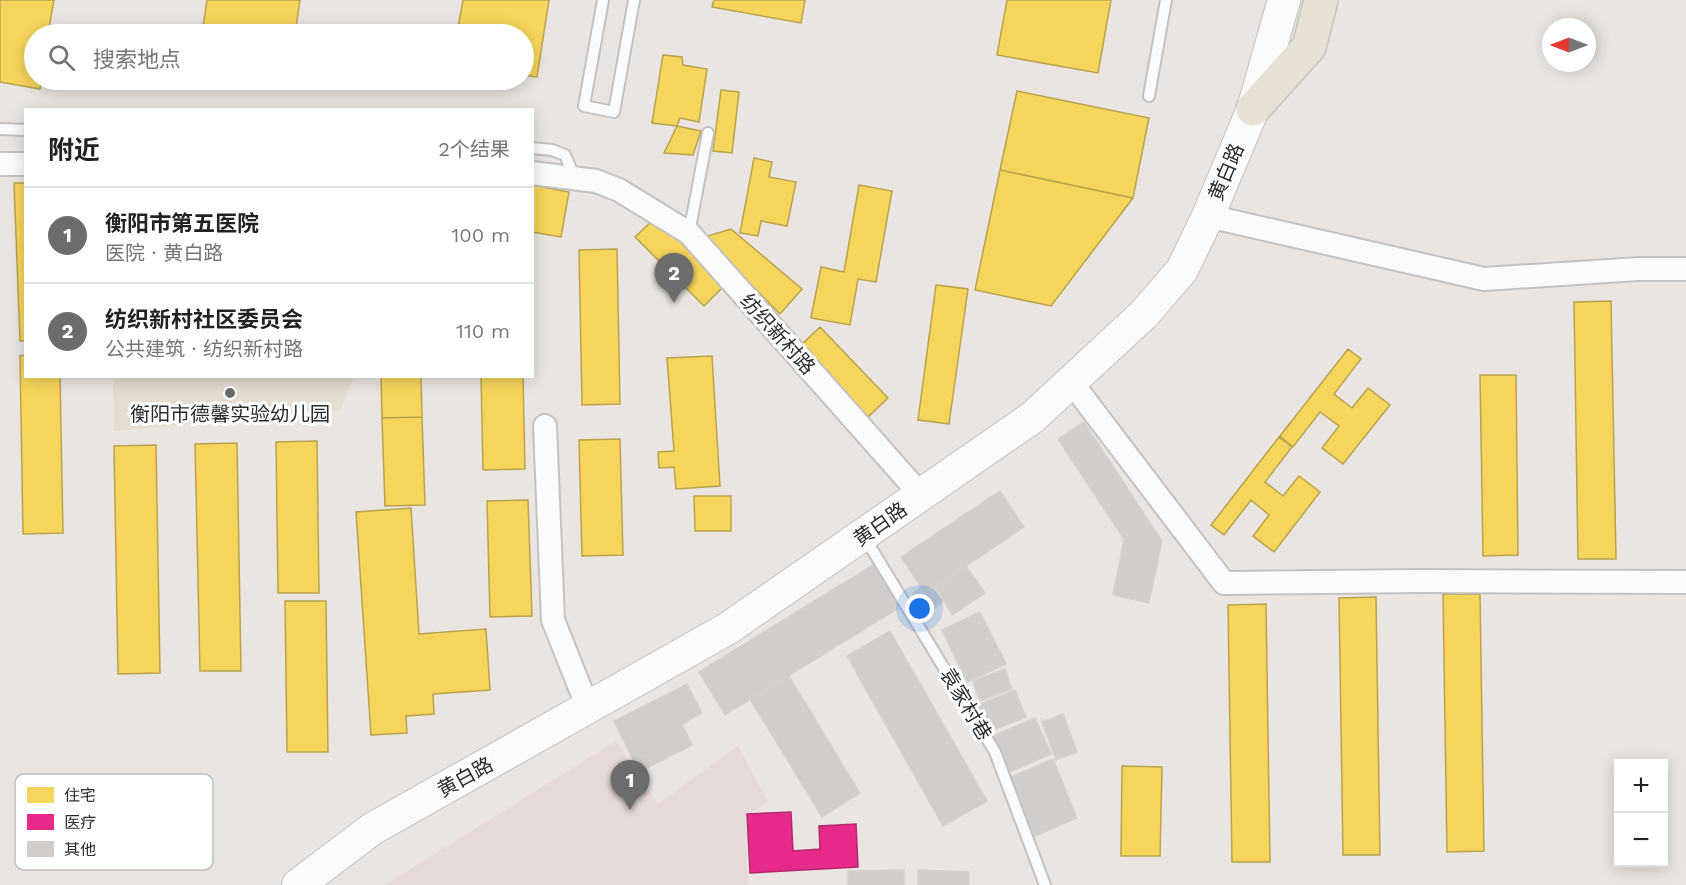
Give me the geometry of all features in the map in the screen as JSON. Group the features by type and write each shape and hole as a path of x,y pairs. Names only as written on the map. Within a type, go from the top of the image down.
{"main road":[{"name":"黄白路","path":"298,885 372,829 728,629 1033,417 1072,383 1144,314 1182,270 1208,216 1253,109 1284,0"},
{"path":"1253,109 1309,47 1321,0"}],"street":[{"path":"0,164 24,164"},
{"name":"纺织新村路","path":"534,173 596,181 619,190 689,233 921,495"},
{"path":"1208,216 1484,279 1638,269 1686,269"},
{"path":"1072,383 1224,583 1686,582"},
{"path":"545,426 553,620 588,708"}],"lane":[{"path":"603,0 584,106 614,112 634,0"},
{"path":"1149,96 1166,0"},
{"path":"0,129 24,130"},
{"path":"689,233 708,133"},
{"path":"534,148 552,150 566,155 575,178"},
{"name":"袁家村巷","path":"863,535 995,753 1045,885"}],"shaded area":[{"name":"衡阳市德馨实验幼儿园","path":"113,378 354,378 340,410 114,431"},
{"path":"616,741 658,804 738,746 768,802 745,816 748,885 385,885"}],"building: 住宅":[{"path":"0,0 54,0 50,24 24,24 24,86 0,82"},
{"path":"207,0 300,0 296,24 203,24"},
{"path":"463,0 549,0 537,77 534,77 534,24 459,24"},
{"path":"714,0 805,0 801,23 712,7"},
{"path":"1007,0 1111,0 1098,73 997,55"},
{"path":"663,55 682,57 683,65 707,69 699,122 680,118 677,126 652,123"},
{"path":"721,90 739,92 732,153 713,151"},
{"path":"1017,91 1149,118 1133,198 1000,170"},
{"path":"677,126 701,131 693,155 664,153"},
{"path":"754,158 772,162 769,177 796,182 787,226 761,221 758,236 740,233"},
{"path":"1000,170 1133,198 1051,306 975,290"},
{"path":"14,183 24,183 24,341 20,341"},
{"path":"534,185 569,192 561,237 534,232"},
{"path":"859,185 892,191 876,282 858,279 850,325 811,318 821,267 844,272"},
{"path":"656,217 724,286 704,306 635,237"},
{"path":"731,229 802,289 780,314 704,237"},
{"path":"617,249 620,404 582,405 579,250"},
{"path":"936,285 968,289 949,424 918,420"},
{"path":"1611,301 1616,559 1578,559 1574,302"},
{"path":"820,327 888,398 868,417 800,346"},
{"path":"1348,349 1361,359 1334,394 1352,408 1368,388 1390,405 1343,464 1322,448 1339,426 1320,412 1293,447 1280,436"},
{"path":"24,355 24,378 60,378 63,533 23,534 20,356"},
{"path":"712,356 720,486 676,489 674,467 659,468 658,452 674,451 667,358"},
{"path":"1480,375 1516,375 1518,555 1483,556"},
{"path":"381,378 421,378 422,417 382,418"},
{"path":"481,378 523,378 525,469 483,470"},
{"path":"422,417 425,505 385,506 382,418"},
{"path":"1279,437 1292,447 1265,482 1283,496 1299,476 1320,492 1274,552 1253,536 1269,515 1251,500 1224,535 1211,525"},
{"path":"620,439 623,555 582,556 579,440"},
{"path":"317,441 319,593 278,593 276,442"},
{"path":"237,443 241,671 200,671 195,444"},
{"path":"156,445 160,673 118,674 114,446"},
{"path":"694,496 731,496 731,531 695,531"},
{"path":"528,500 532,616 490,617 487,501"},
{"path":"411,508 419,634 486,629 490,690 433,694 434,714 406,716 407,733 371,735 356,512"},
{"path":"1443,594 1480,594 1484,851 1447,852"},
{"path":"1376,597 1380,855 1343,855 1339,598"},
{"path":"285,601 326,601 328,752 287,752"},
{"path":"1266,604 1270,862 1232,862 1228,605"},
{"path":"1122,766 1162,767 1160,856 1121,856"}],"building: 医疗":[{"path":"791,812 793,851 820,849 819,826 856,824 858,867 750,873 747,814"}],"building: 其他":[{"path":"1084,422 1162,541 1149,603 1113,595 1124,539 1058,439"},
{"path":"1000,491 1024,527 935,587 943,602 927,613 913,593 921,587 901,557"},
{"path":"876,563 902,606 725,715 699,672"},
{"path":"966,566 985,593 952,615 935,587"},
{"path":"980,612 1006,664 967,682 942,630"},
{"path":"890,631 987,801 943,826 847,656"},
{"path":"1005,669 1012,689 980,701 973,681"},
{"path":"789,676 860,793 822,817 750,699"},
{"path":"687,684 702,713 682,724 692,745 639,772 614,721"},
{"path":"1015,690 1026,717 985,733 975,706"},
{"path":"1063,714 1077,752 1056,760 1042,722"},
{"path":"1035,718 1051,754 1007,773 991,737"},
{"path":"1053,759 1077,818 1035,836 1011,777"},
{"path":"904,870 904,885 848,885 848,871"},
{"path":"918,870 969,872 969,885 918,885"}],"place":[{"name":"纺织新村社区委员会","path":"674,303"},
{"name":"衡阳市德馨实验幼儿园","path":"230,393"},
{"name":"衡阳市第五医院","path":"630,810"}]}
